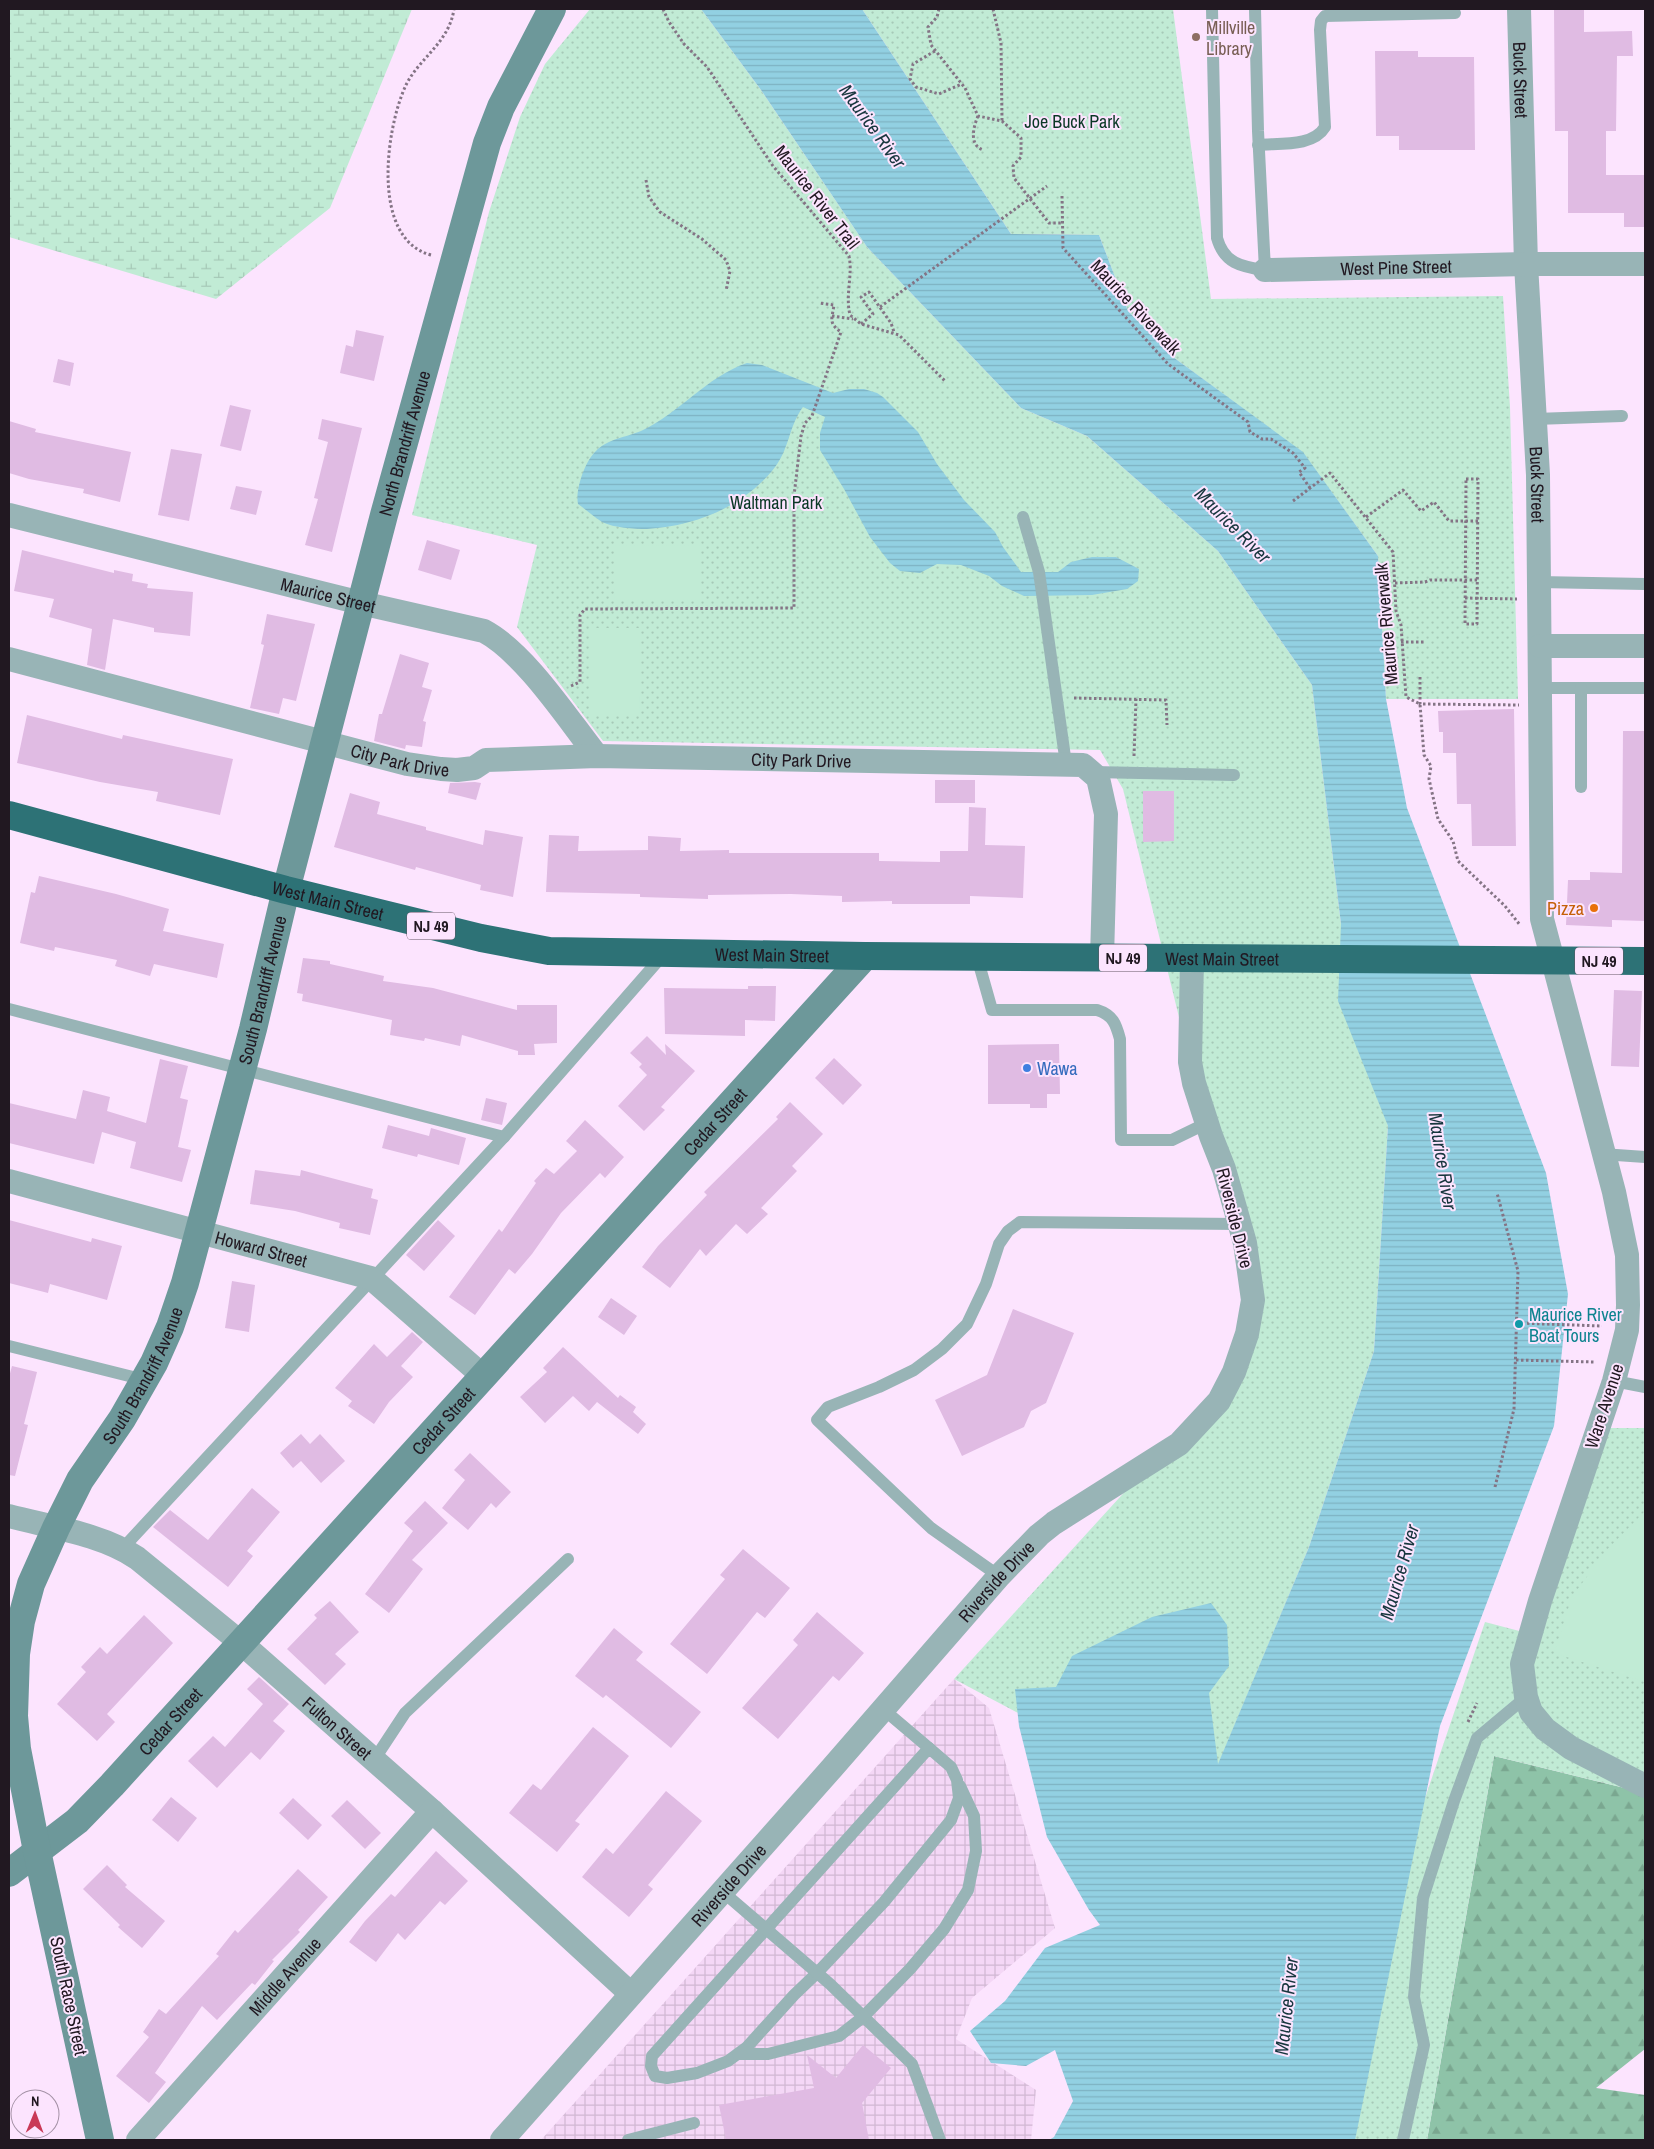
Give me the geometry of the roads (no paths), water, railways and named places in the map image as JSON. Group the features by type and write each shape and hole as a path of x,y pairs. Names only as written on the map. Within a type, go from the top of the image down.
{"highway":[{"name":"West Main Street","path":"9,815 286,890 515,945 579,953 1552,961"},
{"name":"NJ 49","path":"1552,961 1645,961"}],"main road":[{"name":"North Brandriff Avenue","path":"286,890 361,603 487,143 501,107 552,9"},
{"name":"South Brandriff Avenue","path":"37,1851 17,1749 12,1689 16,1654 30,1584 80,1480 122,1419 145,1380 170,1326 185,1283 242,1071 286,890"},
{"name":"Cedar Street","path":"9,1873 77,1821 112,1785 865,956"},
{"name":"South Race Street","path":"37,1851 100,2140"}],"street":[{"name":"Buck Street","path":"1518,9 1539,582 1541,900 1542,919 1552,961"},
{"name":"West Pine Street","path":"1265,270 1526,264 1645,264"},
{"name":"Maurice Street","path":"9,515 361,603 484,631 500,640 512,652 549,694 597,756"},
{"path":"1540,646 1645,646"},
{"path":"9,659 325,741"},
{"name":"City Park Drive","path":"325,741 407,764 441,769 474,768 486,760 597,756 1066,764 1083,765 1093,772"},
{"path":"1093,772 1098,778 1102,790 1106,814 1102,958"},
{"name":"Riverside Drive","path":"502,2140 723,1892 999,1576 1039,1535 1054,1523 1179,1444 1219,1401 1234,1372 1247,1334 1253,1300 1245,1243 1224,1169 1194,1082 1190,1062 1192,958"},
{"name":"Ware Avenue","path":"1552,961 1602,1154 1614,1192 1627,1255 1627,1330 1614,1380 1540,1601 1522,1664 1526,1697 1531,1712 1545,1729 1571,1748 1645,1786"},
{"name":"Howard Street","path":"9,1181 371,1278 483,1376"},
{"name":"Fulton Street","path":"9,1516 123,1548 240,1642 432,1811 631,1994"},
{"name":"Middle Avenue","path":"138,2140 432,1811"}],"lane":[{"path":"1212,9 1217,238 1221,252 1235,262 1248,268 1265,270 1258,145 1255,9"},
{"path":"1258,145 1310,140 1321,134 1325,127 1320,30 1321,21 1325,16 1455,13"},
{"path":"1534,419 1622,416"},
{"path":"1023,517 1039,572 1066,764"},
{"path":"1539,582 1645,584"},
{"path":"1541,688 1645,688"},
{"path":"1581,688 1581,787"},
{"path":"1093,772 1234,776"},
{"path":"123,1548 371,1278 504,1137 664,954"},
{"path":"977,957 992,1010 1097,1010 1108,1014 1116,1024 1120,1039 1121,1140 1172,1140 1207,1123"},
{"path":"9,1009 242,1071 504,1137"},
{"path":"1602,1154 1645,1157"},
{"path":"999,1576 931,1528 817,1420 828,1407 879,1387 914,1370 942,1350 967,1324 986,1284 999,1244 1008,1231 1020,1222 1239,1224"},
{"path":"9,1346 145,1380"},
{"path":"1614,1380 1645,1388"},
{"path":"374,1760 405,1713 568,1559"},
{"path":"1403,2140 1424,2045 1414,1997 1423,1898 1454,1801 1477,1738 1526,1697"},
{"path":"738,2054 768,2054 839,2036 863,2017 910,1969 944,1929 968,1890 976,1851 974,1816 952,1767 883,1709"},
{"path":"929,1748 652,2056 651,2066 655,2076 667,2078 696,2073 728,2061 747,2047 794,1994 817,1973 884,1902 950,1820 959,1798 957,1780"},
{"path":"723,1892 817,1973 912,2064 940,2140"},
{"path":"628,2140 694,2123"}],"water":[{"name":"Maurice River","path":"701,9 862,9 1011,234 1099,235 1128,311 1173,357 1303,452 1378,556 1386,699 1407,808 1546,1173 1568,1294 1554,1426 1440,1726 1355,2140 1049,2140 1054,2137 1073,2101 1055,2050 1026,2066 991,2063 970,2031 1005,2001 1045,1948 1100,1925 1089,1910 1047,1837 1019,1726 1015,1689 1056,1687 1072,1656 1152,1617 1211,1603 1227,1625 1229,1666 1209,1693 1218,1764 1309,1547 1374,1351 1388,1126 1338,1001 1341,924 1312,685 1218,551 1087,436 1021,408 867,247 761,90"},
{"path":"747,363 762,365 833,393 849,389 864,389 883,397 918,432 937,464 964,500 995,532 1021,572 1058,572 1071,562 1092,557 1116,557 1139,569 1138,581 1127,589 1092,595 1024,596 1002,586 989,576 961,565 937,564 920,573 900,571 890,563 870,537 820,450 820,433 825,417 803,407 794,422 786,447 772,471 746,495 716,513 682,524 636,529 618,527 602,522 578,504 579,484 585,468 592,456 601,447 611,441 641,431 655,423 719,377"}],"place":[{"name":"Millville Library","path":"1196,37"},
{"name":"Pizza","path":"1594,908"},
{"name":"Wawa","path":"1027,1068"},
{"name":"Maurice River Boat Tours","path":"1519,1324"}],"park label":[{"name":"Joe Buck Park","path":"1072,121"},
{"name":"Waltman Park","path":"776,502"}]}
